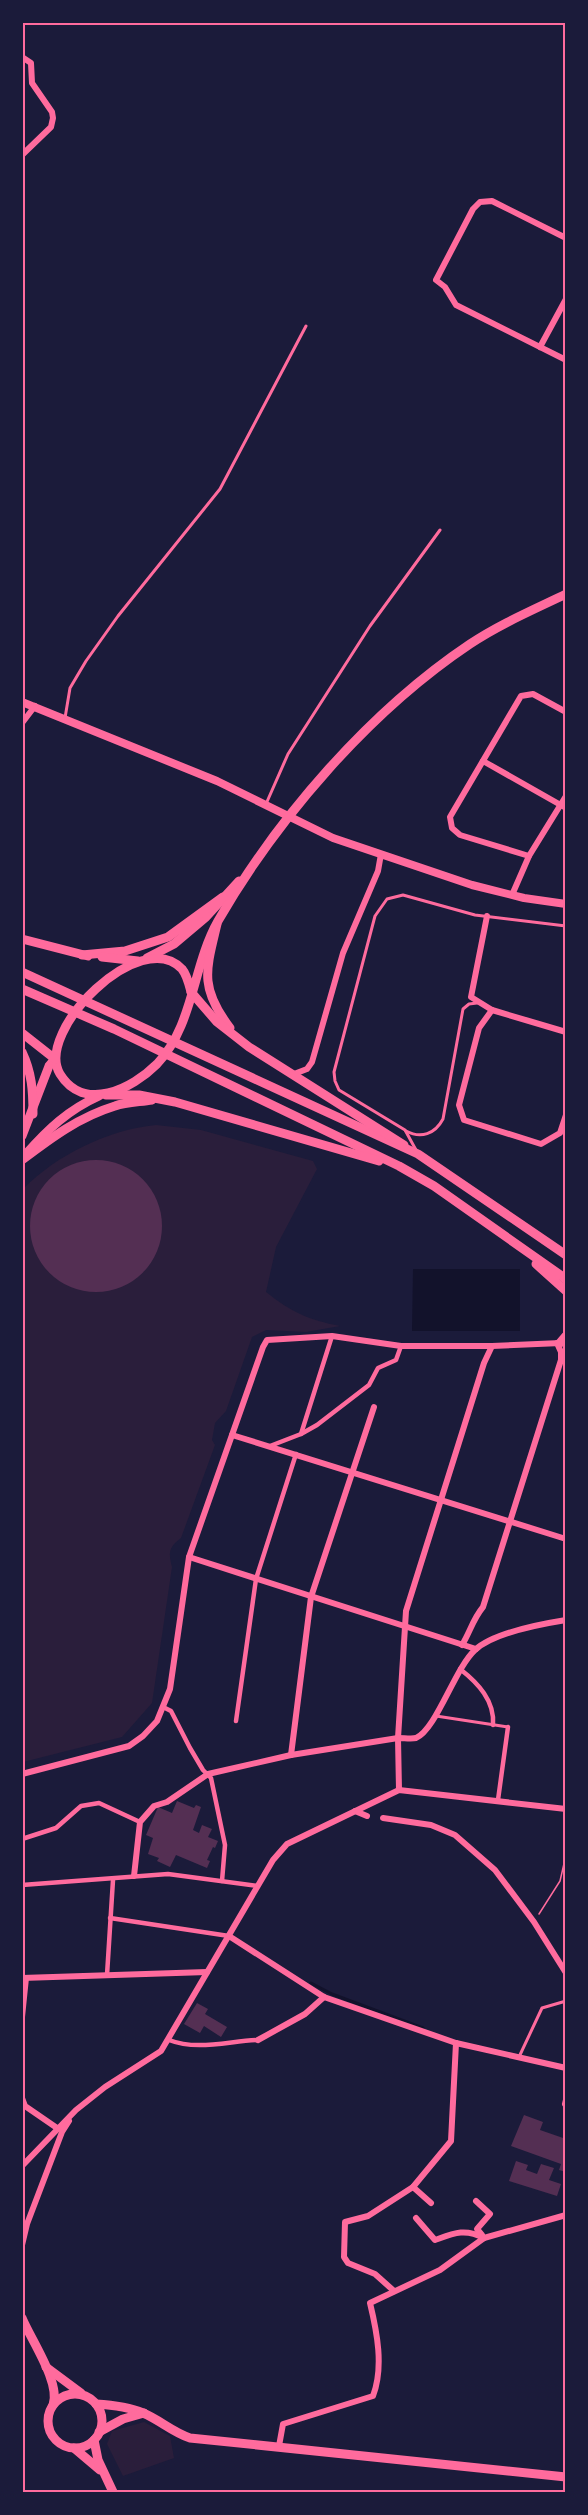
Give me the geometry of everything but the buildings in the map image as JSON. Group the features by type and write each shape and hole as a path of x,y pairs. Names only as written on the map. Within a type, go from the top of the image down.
{"main road":[{"path":"22,1159 50,1126 72,1110 129,1085 157,1064 182,1024 191,992 217,924 251,868 305,799 376,719 409,689 471,644 504,624 566,594"},
{"path":"22,1136 55,1059 61,1035 92,993 116,973 182,937 206,917 251,868"},
{"path":"82,955 125,951 168,937 223,897"},
{"path":"217,924 207,966 210,997 237,1037"},
{"path":"22,939 82,955 141,961 161,959 175,963 184,971 191,992 217,1022 237,1037 418,1154 566,1255"},
{"path":"22,972 418,1154"},
{"path":"22,989 114,1029 399,1166 434,1186 566,1280"},
{"path":"22,1033 55,1059 60,1073 80,1090 104,1095 139,1095 160,1099 399,1166"},
{"path":"22,1052 30,1068 33,1114"},
{"path":"22,1159 57,1133 87,1117 116,1105 160,1099"},
{"path":"522,1249 566,1292"},
{"path":"22,2318 46,2367 54,2390 48,2421 49,2429 59,2442 74,2448 103,2473"},
{"path":"46,2367 96,2404 128,2408 144,2413 176,2434 190,2438 566,2476"},
{"path":"52,2405 66,2395 82,2395"},
{"path":"96,2404 102,2418 97,2436 103,2473 113,2493"},
{"path":"74,2448 82,2447 123,2418 144,2413"}],"street":[{"path":"22,57 31,63 32,83 52,112 53,118 51,127 22,154"},
{"path":"566,238 492,201 480,202 473,209 436,280 445,287 456,305 566,360"},
{"path":"540,347 566,299"},
{"path":"529,856 460,835 452,828 450,817 521,696 533,694 566,712"},
{"path":"22,702 217,781 333,838 472,885 512,895 566,904"},
{"path":"22,723 35,706"},
{"path":"483,761 563,807"},
{"path":"512,895 529,856 563,807 566,796"},
{"path":"294,1074 307,1069 312,1062 343,953 378,871 381,854"},
{"path":"487,916 471,997 477,1003 492,1010 566,1032"},
{"path":"492,1010 479,1028 459,1105 464,1119 541,1144 560,1133 566,1115"},
{"path":"300,1434 332,1336"},
{"path":"22,1774 129,1746 143,1736 157,1721 170,1689 189,1557 262,1347 267,1340 332,1336 401,1346 492,1346 562,1341 561,1360 483,1607 474,1618 462,1645"},
{"path":"270,1446 317,1425 369,1385 378,1368 396,1360 401,1346"},
{"path":"399,1790 398,1737 406,1611 492,1346"},
{"path":"561,1360 566,1354"},
{"path":"291,1755 311,1597 375,1407"},
{"path":"232,1435 566,1539"},
{"path":"236,1721 256,1579 296,1454"},
{"path":"189,1557 476,1649"},
{"path":"134,1876 140,1822 154,1806 167,1802 208,1773 291,1755 398,1737 415,1738 424,1732 435,1716 460,1669 476,1649 526,1627 566,1620"},
{"path":"460,1669 485,1694 494,1717 493,1725"},
{"path":"163,1707 171,1711 194,1755 203,1770 208,1773 225,1845 222,1881"},
{"path":"498,1800 508,1727"},
{"path":"22,2166 76,2110 105,2087 161,2051 273,1860 287,1844 399,1790 566,1809"},
{"path":"22,1839 56,1828 81,1806 99,1803 140,1822"},
{"path":"355,1811 367,1816"},
{"path":"383,1818 431,1825 455,1835 495,1870 534,1922 566,1973"},
{"path":"22,1885 168,1874 258,1886"},
{"path":"107,1975 112,1880"},
{"path":"110,1918 228,1937 324,1997 456,2043 566,2068"},
{"path":"22,2017 24,1978 207,1972"},
{"path":"169,2040 198,2046 258,2040 305,2014 324,1997"},
{"path":"394,2291 375,2274 348,2263 344,2257 345,2222 368,2216 413,2187 451,2142 456,2043"},
{"path":"22,2098 25,2106 57,2128"},
{"path":"565,2102 564,2109 566,2110"},
{"path":"22,2245 27,2224 62,2132 76,2110"},
{"path":"413,2187 430,2203"},
{"path":"476,2201 490,2214 477,2229 484,2238"},
{"path":"279,2446 283,2424 373,2396 378,2384 378,2335 370,2303 440,2270 484,2238 566,2215"},
{"path":"416,2218 435,2240 462,2230 473,2232 484,2238"}],"lane":[{"path":"65,718 70,688 86,661 155,568 220,489 306,326"},
{"path":"266,805 288,754 370,626 440,530"},
{"path":"477,1003 469,1004 464,1010 443,1119 439,1127 415,1136 339,1090 334,1072 375,916 387,899 403,895 475,915 566,926"},
{"path":"337,1101 354,1100"},
{"path":"405,1130 418,1154"},
{"path":"435,1716 508,1727"},
{"path":"519,2059 542,2008 566,2001"}],"path":[{"path":"534,1922 560,1881 566,1855"}],"shaded area":[{"path":"156,1125 201,1130 313,1161 317,1169 276,1247 266,1292 301,1314 340,1326 306,1332 266,1330 252,1337 226,1411 215,1423 212,1440 215,1445 181,1538 170,1550 172,1567 152,1703 122,1737 23,1762 23,1189 51,1165 84,1146 119,1132"},
{"path":"413,1269 520,1269 520,1331 412,1331"},
{"path":"144,2422 170,2436 174,2458 123,2476 107,2444 112,2431"}],"waterway":[{"path":"311,1983 332,1994 423,2028"}]}
